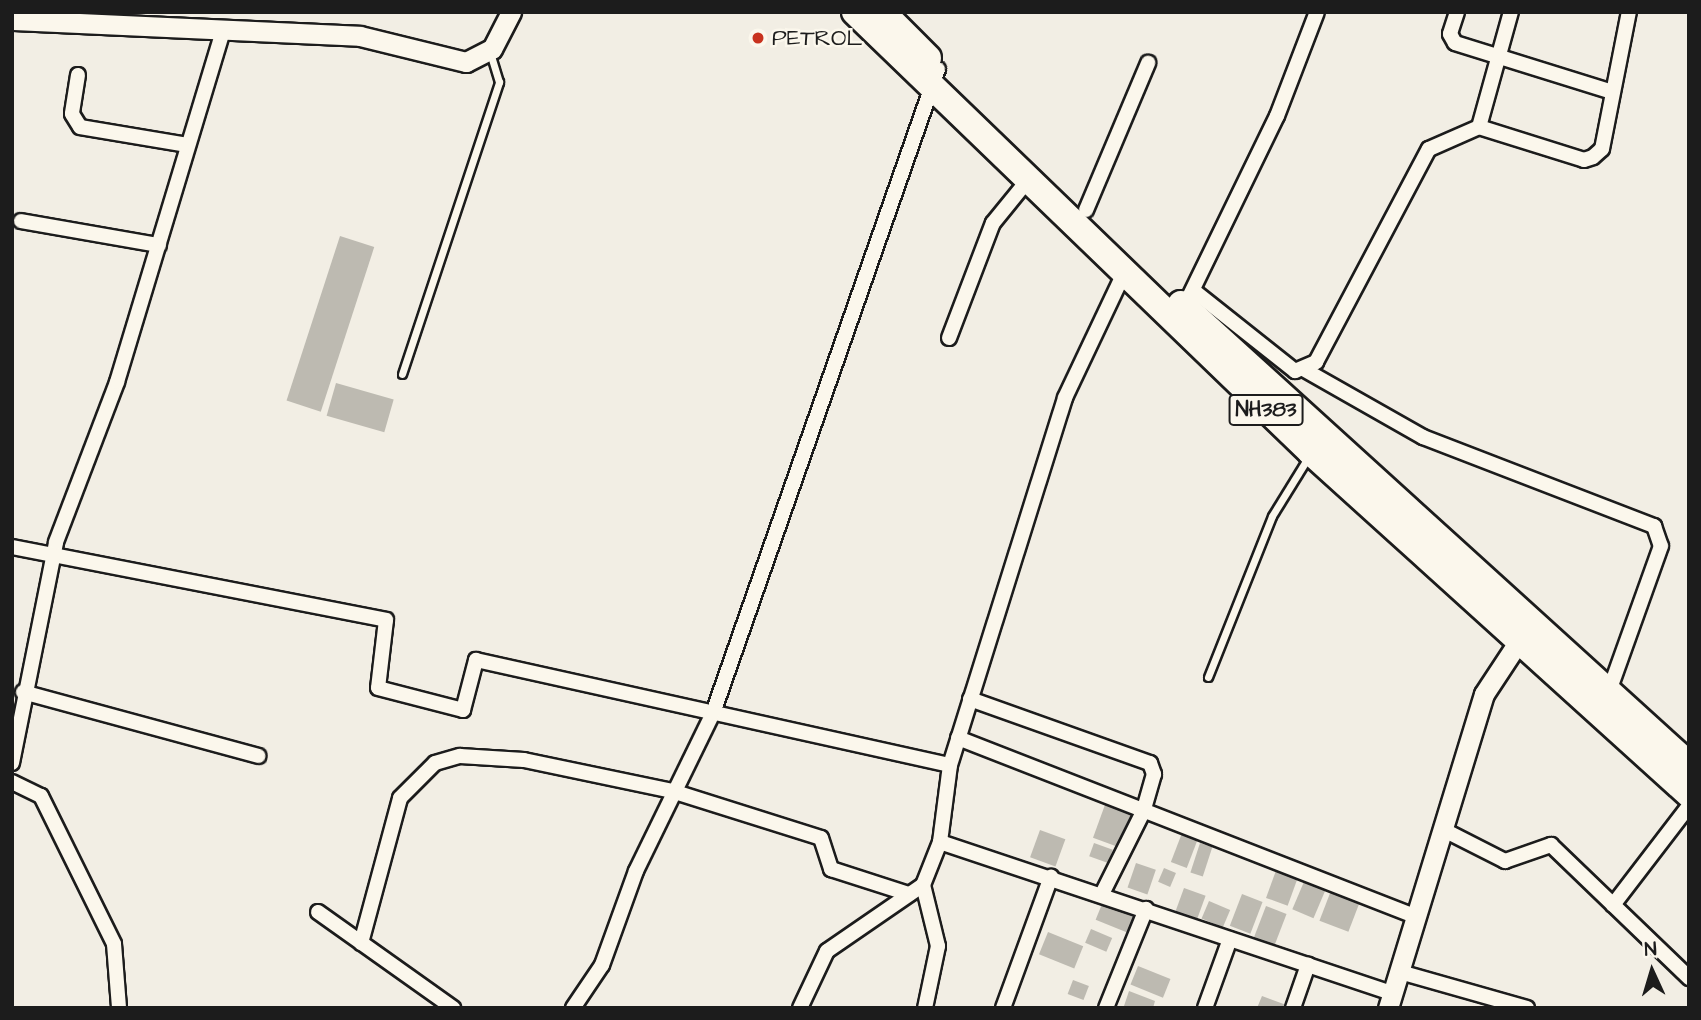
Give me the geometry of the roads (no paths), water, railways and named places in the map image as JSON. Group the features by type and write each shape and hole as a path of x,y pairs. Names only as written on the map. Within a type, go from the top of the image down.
{"highway":[{"name":"NH383","path":"855,12 935,78 1086,211 1499,610 1519,640 1689,794"},
{"name":"NH383","path":"882,12 935,78 1028,180 1124,274 1183,306 1311,452 1499,610 1609,691 1689,765"}],"main road":[{"path":"12,20 188,20 223,30 360,36 466,62 489,51 511,12"},
{"path":"1391,1001 1484,694 1519,640"}],"street":[{"path":"1317,12 1277,116 1183,306 1295,371 1306,370 1316,362 1429,149 1479,127 1584,160 1602,149 1629,12"},
{"path":"1457,12 1450,34 1455,43 1612,92"},
{"path":"1479,127 1511,12"},
{"path":"12,763 23,692 52,556 117,382 223,30"},
{"path":"1086,211 1148,63"},
{"path":"78,75 72,114 80,127 188,145"},
{"path":"573,1008 602,965 672,791 713,713 935,78"},
{"path":"948,338 993,223 1028,180"},
{"path":"21,221 159,245"},
{"path":"925,1008 938,946 923,885 940,842 950,765 1065,398 1124,274"},
{"path":"1306,370 1423,437 1654,526 1661,546 1609,691"},
{"path":"12,547 386,620 378,688 463,710 476,660 950,765"},
{"path":"23,692 258,756"},
{"path":"970,699 1150,763 1154,774 1144,810 1102,894"},
{"path":"958,737 1418,917"},
{"path":"361,943 400,798 435,763 460,756 513,759 672,791 821,838 831,869 909,894"},
{"path":"12,782 41,796 114,944 119,1008"},
{"path":"1613,905 1689,806"},
{"path":"1442,828 1504,861 1551,845 1689,978"},
{"path":"940,842 1308,965 1391,1001"},
{"path":"1003,1008 1051,877"},
{"path":"800,1008 827,951 923,885"},
{"path":"1106,1008 1146,909"},
{"path":"318,912 453,1008"},
{"path":"1205,1008 1230,939"},
{"path":"1293,1008 1308,965"},
{"path":"1400,972 1527,1008"}],"lane":[{"path":"402,374 499,82 489,51"},
{"path":"1208,677 1272,516 1311,452"}],"place":[{"name":"PETROL","path":"758,38"}]}
